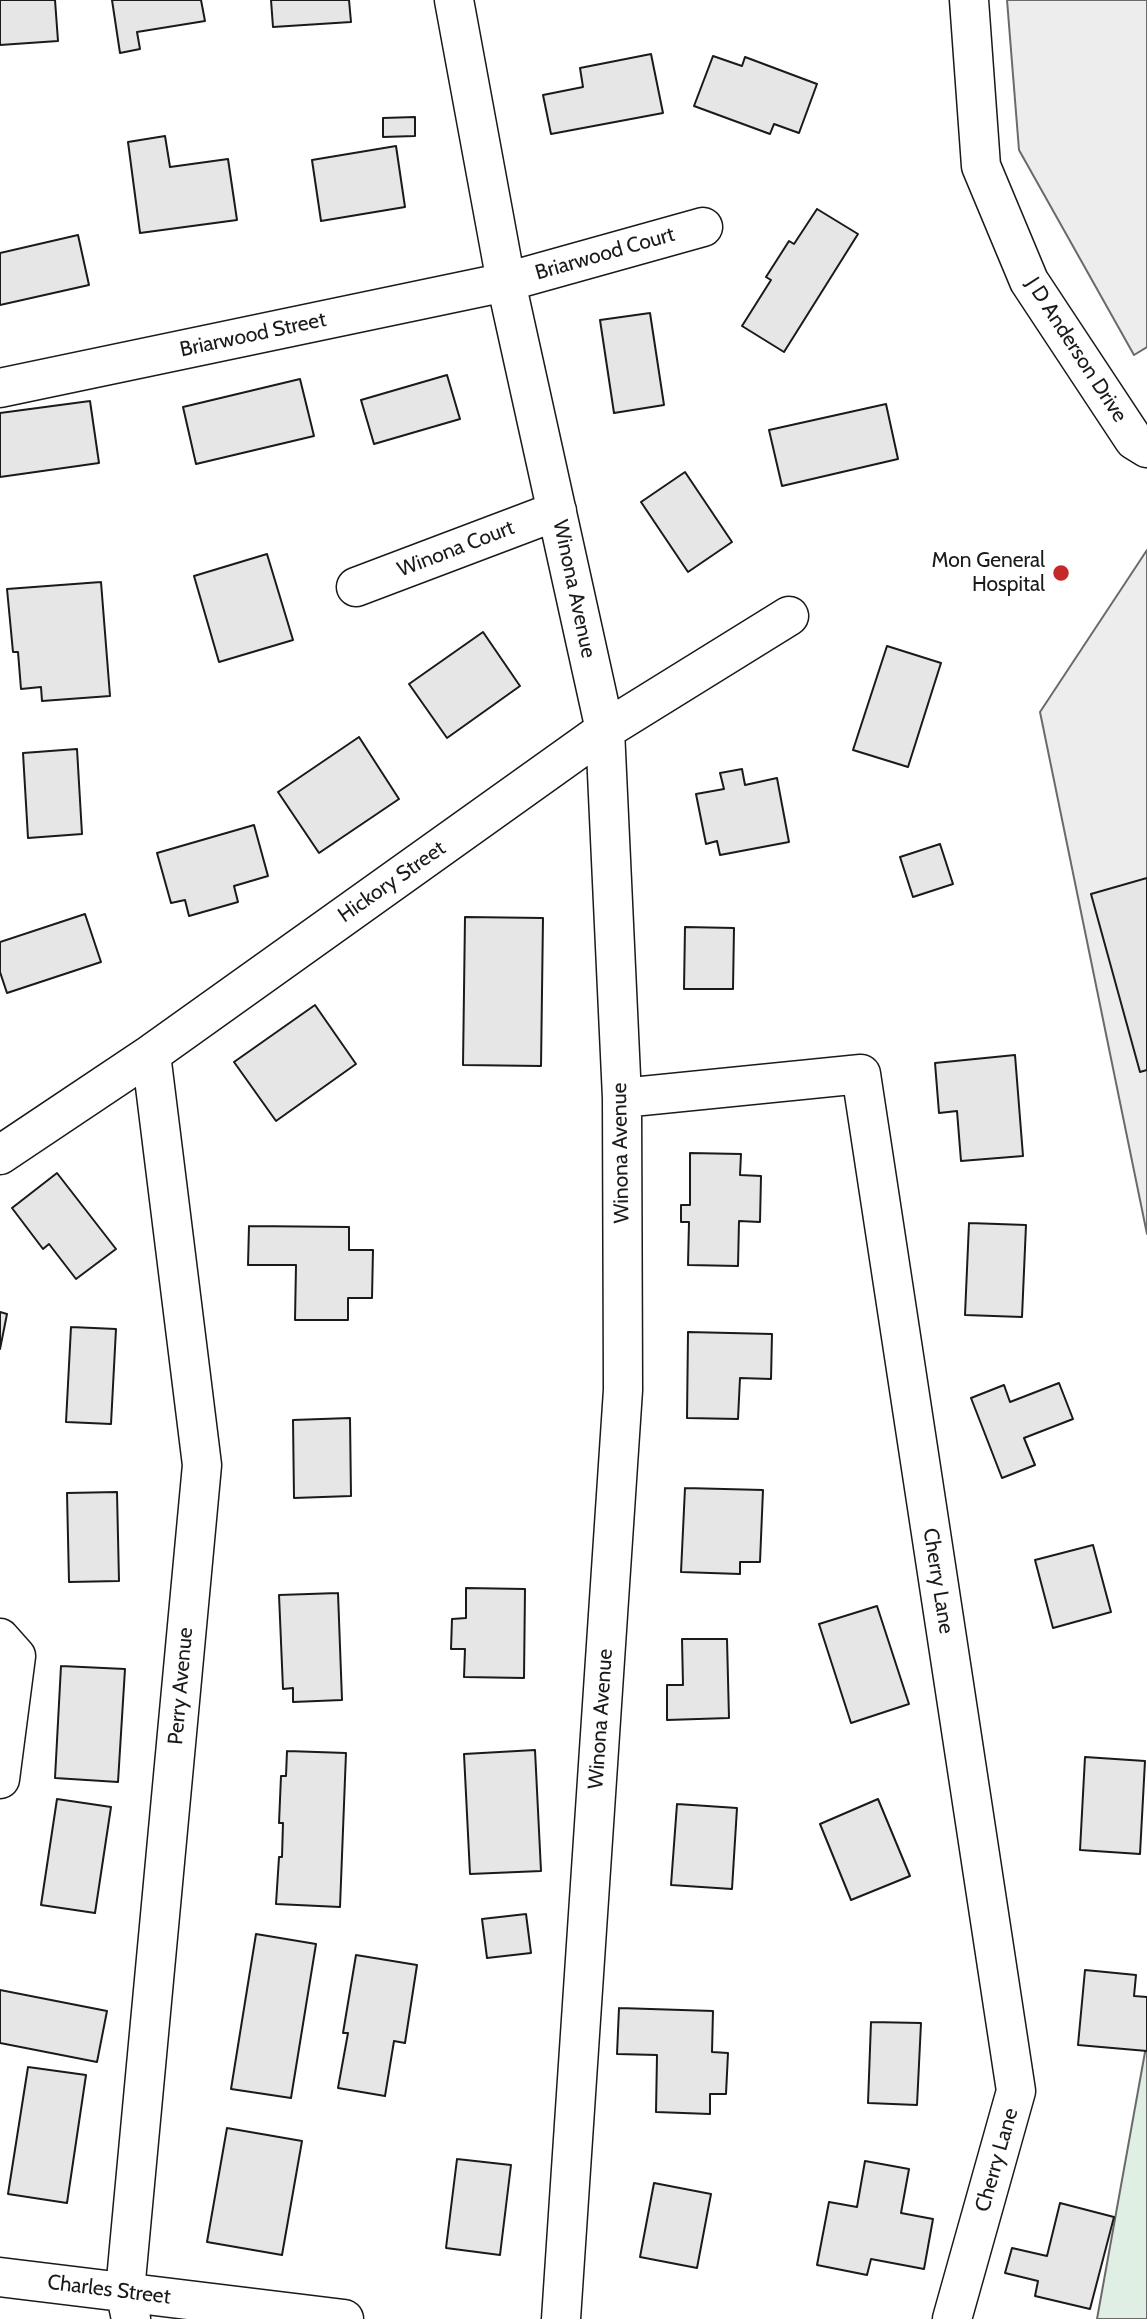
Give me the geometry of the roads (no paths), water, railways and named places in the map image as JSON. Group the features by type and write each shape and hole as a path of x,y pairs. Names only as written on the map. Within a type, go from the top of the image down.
{"street":[{"name":"Winona Avenue","path":"454,0 506,282 605,730 622,1098 623,1390 561,2319"},
{"name":"J D Anderson Drive","path":"969,0 981,166 1029,281 1135,440 1147,448"},
{"name":"Briarwood Court","path":"506,282 703,227"},
{"name":"Briarwood Street","path":"0,388 506,282"},
{"name":"Winona Court","path":"356,587 557,511"},
{"name":"Hickory Street","path":"0,1155 151,1054 605,730 789,616"},
{"name":"Perry Avenue","path":"128,2305 202,1465 151,1054"},
{"name":"Cherry Lane","path":"622,1098 861,1074 1016,2091 952,2319"},
{"path":"0,1638 16,1656 0,1779"},
{"name":"Charles Street","path":"0,2277 128,2305 344,2319"}],"place":[{"name":"Mon General Hospital","path":"1061,573"}]}
